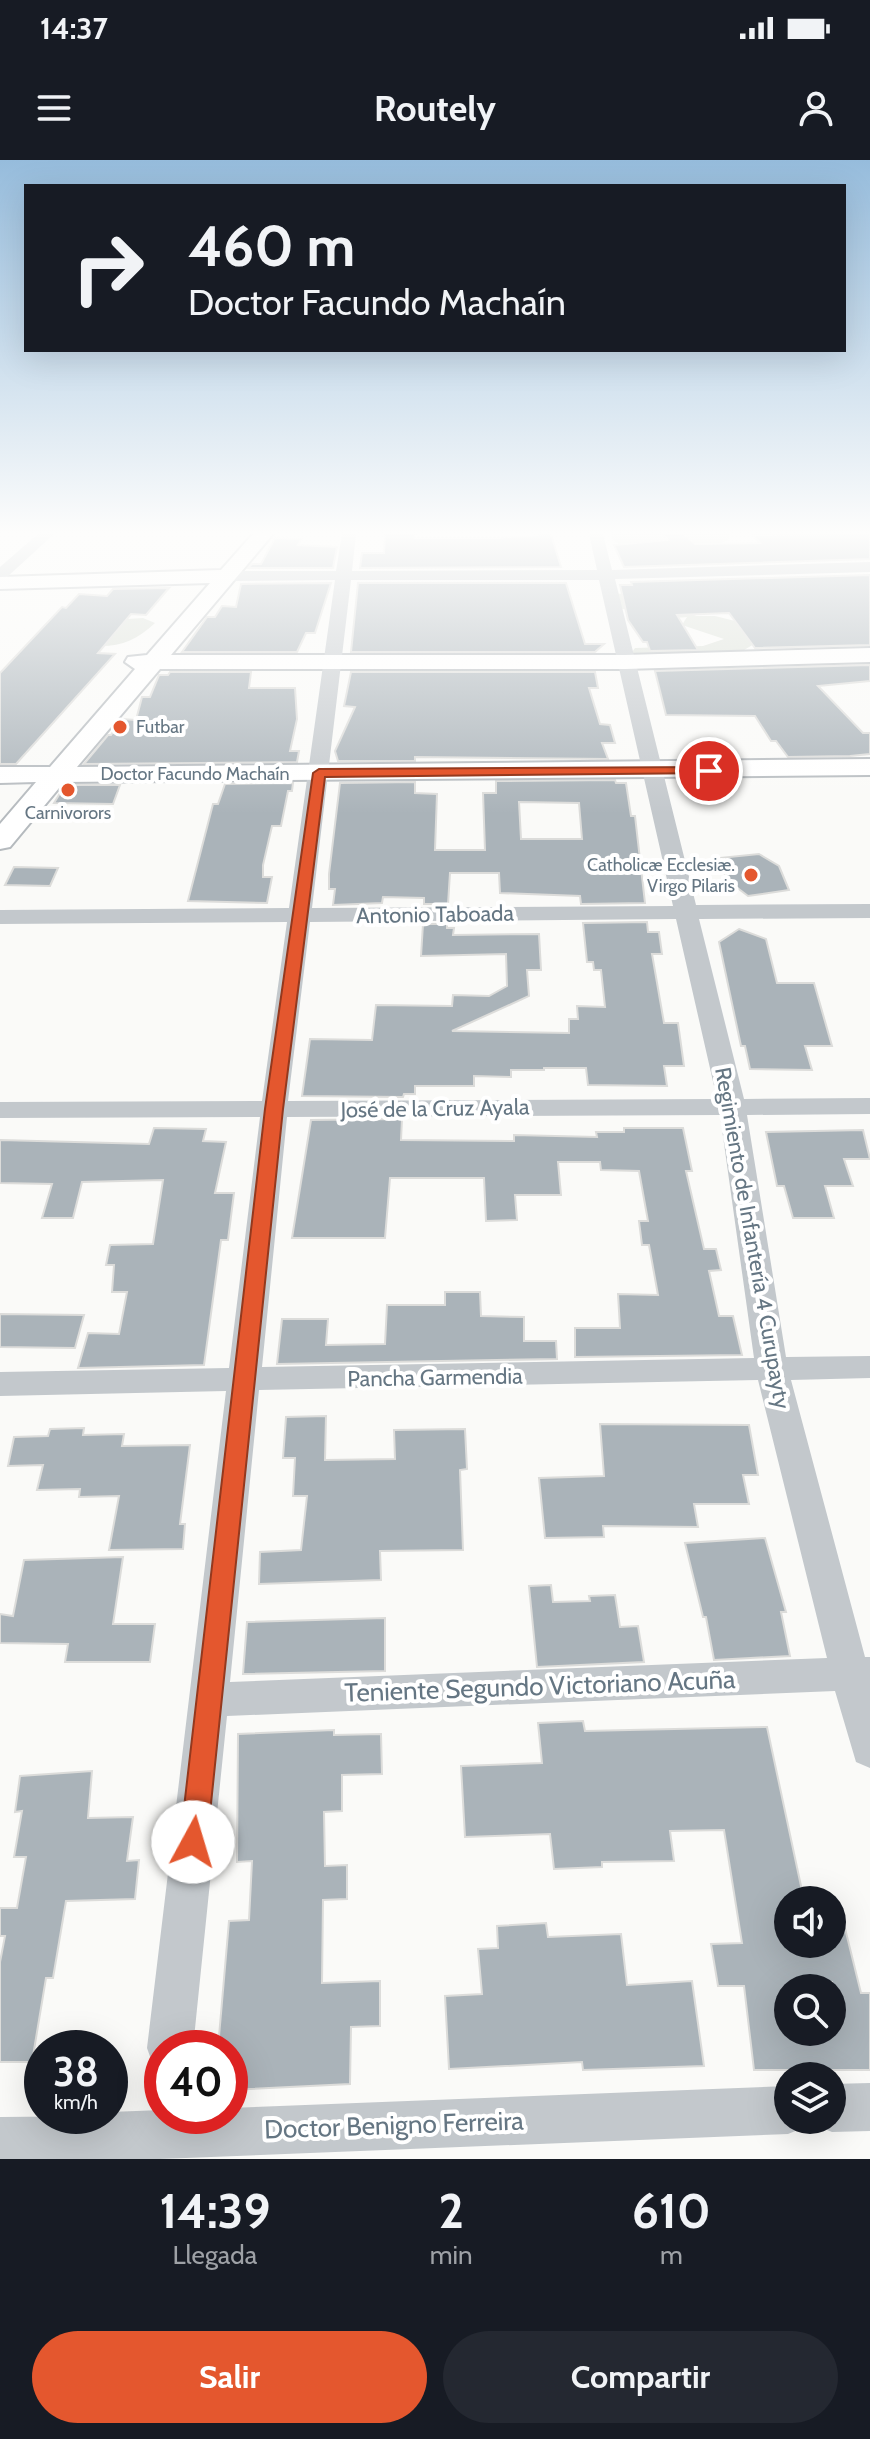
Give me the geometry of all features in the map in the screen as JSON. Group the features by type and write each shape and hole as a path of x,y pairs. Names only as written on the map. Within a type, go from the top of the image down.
{"main road":[{"path":"0,820 47,775 175,627"},
{"path":"146,662 625,662 870,655"},
{"name":"Doctor Facundo Machaín","path":"0,775 870,767"},
{"path":"0,841 47,775"}],"street":[{"path":"172,2030 274,1109 338,627"},
{"name":"Regimiento de Infantería 4 Curupayty","path":"617,627 732,1105 772,1370 860,1673 870,1750"},
{"name":"Antonio Taboada","path":"0,917 870,911"},
{"name":"José de la Cruz Ayala","path":"0,1110 870,1106"},
{"name":"Pancha Garmendia","path":"0,1384 870,1367"},
{"name":"Teniente Segundo Victoriano Acuña","path":"210,1700 860,1673"},
{"path":"846,2108 870,2107"},
{"name":"Doctor Benigno Ferreira","path":"0,2141 774,2111"}],"shaded area":[{"path":"117,627 150,627 121,644 96,646"},
{"path":"689,627 745,627 754,644 731,658 625,662 635,648 703,646 724,639"}],"building":[{"path":"43,627 120,627 98,653 115,654 16,764 0,764 0,673"},
{"path":"200,627 317,627 315,633 306,633 297,652 182,652"},
{"path":"354,627 580,627 585,644 604,644 595,652 351,652"},
{"path":"633,627 684,627 698,650 650,651 647,642 643,642"},
{"path":"740,627 870,627 870,645 755,648"},
{"path":"870,665 870,681 818,686 863,733 870,733 870,754 850,756 788,757 776,741 771,741 755,716 666,715 655,671"},
{"path":"170,672 251,672 249,688 295,688 297,719 290,751 299,751 297,762 84,764 111,735 121,719 136,720 142,697 150,697 159,675"},
{"path":"351,672 595,672 598,688 589,688 600,724 610,725 615,743 602,743 608,759 415,757 415,761 338,761 335,751 355,707 344,706"},
{"path":"615,780 616,783 626,783 631,816 635,816 645,903 581,904 580,896 500,893 499,873 450,873 448,904 424,904 424,898 383,897 382,903 333,905 335,889 329,889 329,874 340,783 415,782 415,793 437,794 435,850 485,850 483,793 496,793 496,781","holes":["519,802 579,803 582,839 521,839"]},
{"path":"293,783 292,791 288,791 281,826 272,826 263,865 263,877 272,877 267,903 188,901 213,804 218,804 225,784"},
{"path":"65,785 120,785 113,804 54,803"},
{"name":"Catholicæ Ecclesiæ. Virgo Pilaris","path":"759,854 779,866 789,890 748,896 727,880 719,858"},
{"path":"14,867 58,868 50,886 5,885"},
{"path":"647,922 648,932 659,932 662,954 652,954 664,1023 678,1023 684,1066 664,1066 667,1086 588,1085 586,1068 544,1068 511,1070 511,1077 474,1076 474,1086 415,1086 415,1094 404,1094 403,1097 302,1096 310,1039 372,1040 376,1005 452,1006 453,995 489,996 507,986 506,954 421,956 423,924 447,924 447,928 454,928 453,935 539,934 541,970 527,970 529,996 452,1031 569,1033 569,1019 578,1019 577,1006 605,1007 601,970 594,970 593,962 587,962 583,923"},
{"path":"739,929 766,939 777,983 814,983 832,1046 805,1046 812,1070 750,1069 745,1046 741,1046 719,942"},
{"path":"402,1119 401,1140 514,1141 514,1135 597,1137 596,1132 624,1132 624,1128 683,1128 692,1171 686,1171 704,1249 716,1249 721,1270 709,1271 719,1316 733,1316 742,1355 575,1357 575,1328 620,1328 618,1294 658,1295 649,1245 642,1245 639,1221 648,1221 639,1171 601,1170 600,1162 558,1162 561,1195 515,1195 517,1220 486,1221 484,1178 390,1178 385,1238 292,1238 311,1120"},
{"path":"154,1128 206,1129 203,1141 226,1142 215,1193 234,1193 228,1240 221,1240 204,1365 78,1368 88,1333 119,1334 127,1292 112,1292 114,1265 106,1265 110,1245 153,1244 163,1180 82,1182 73,1218 42,1218 52,1184 0,1183 0,1140 149,1144"},
{"path":"863,1130 870,1159 844,1159 853,1186 825,1186 834,1218 793,1218 784,1186 777,1186 766,1132"},
{"path":"445,1292 480,1292 481,1316 524,1317 524,1341 556,1341 557,1359 277,1364 282,1319 328,1319 326,1345 385,1344 387,1305 445,1305"},
{"path":"0,1314 84,1315 75,1348 0,1347"},
{"path":"326,1416 325,1460 395,1459 394,1430 465,1429 467,1469 460,1470 463,1550 380,1551 381,1580 259,1584 260,1552 301,1550 307,1496 293,1496 295,1458 283,1458 286,1417"},
{"path":"600,1424 749,1425 758,1475 743,1475 749,1504 694,1504 698,1527 603,1526 604,1537 545,1538 539,1478 604,1476"},
{"path":"84,1428 83,1435 124,1434 122,1446 190,1445 180,1524 185,1524 183,1549 109,1550 119,1496 79,1497 80,1489 37,1490 43,1465 8,1466 14,1437 48,1436 50,1429"},
{"path":"765,1538 786,1612 781,1612 790,1656 714,1660 706,1617 703,1617 685,1543"},
{"path":"123,1557 113,1624 155,1624 150,1662 65,1662 68,1644 0,1643 0,1614 13,1616 24,1560"},
{"path":"551,1585 553,1602 590,1601 589,1596 615,1595 620,1627 638,1626 644,1662 537,1667 529,1586"},
{"path":"385,1618 385,1671 243,1674 247,1622"},
{"path":"583,1721 585,1731 767,1727 801,1886 774,1886 774,1958 846,1958 846,1932 861,1993 870,1993 870,2070 846,2070 846,2062 774,2062 774,2070 754,2070 744,1986 718,1986 711,1944 742,1943 724,1830 670,1831 674,1861 602,1862 602,1867 554,1869 550,1834 465,1837 461,1766 542,1763 538,1723"},
{"path":"334,1730 334,1735 381,1734 382,1774 342,1775 342,1811 324,1812 325,1866 347,1865 347,1899 323,1900 322,1983 380,1981 380,2026 351,2027 350,2084 248,2089 248,2030 220,2030 229,1921 249,1920 252,1861 237,1862 238,1734"},
{"path":"92,1771 88,1818 133,1817 127,1861 139,1860 135,1899 66,1901 53,1978 46,1978 37,2030 24,2030 24,2062 0,2062 0,1962 5,1936 0,1936 0,1908 17,1908 26,1857 14,1857 22,1811 15,1812 20,1776"},
{"path":"546,1923 548,1937 621,1934 627,1985 692,1981 704,2066 583,2070 582,2062 449,2069 445,1996 482,1994 478,1949 498,1948 497,1926"}],"place":[{"name":"Futbar","path":"120,727"},
{"name":"Carnivorors","path":"68,790"},
{"name":"Catholicæ Ecclesiæ. Virgo Pilaris","path":"751,875"}],"route":[{"path":"193,1842 274,1109 319,773 709,771"}]}
